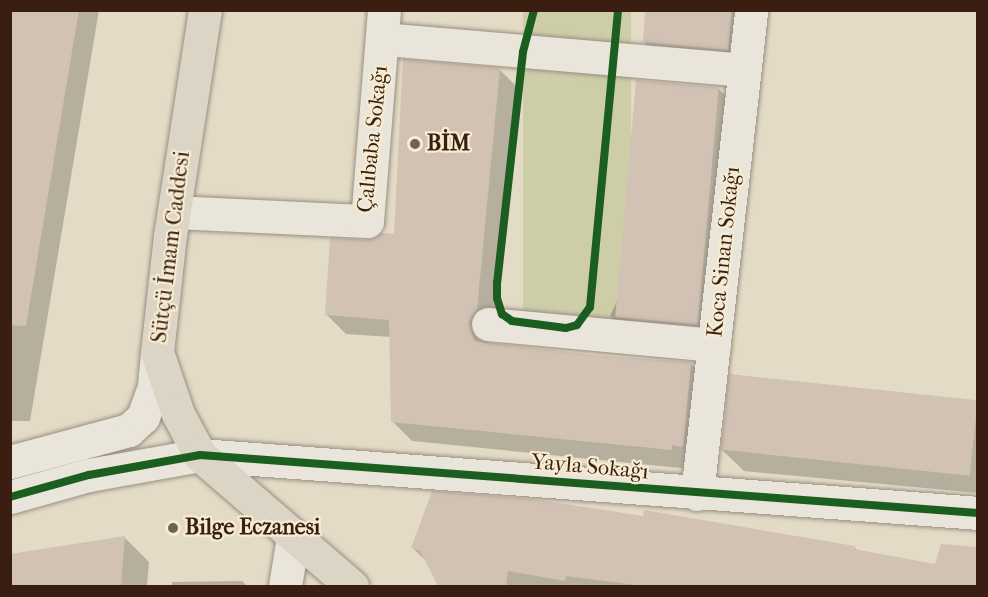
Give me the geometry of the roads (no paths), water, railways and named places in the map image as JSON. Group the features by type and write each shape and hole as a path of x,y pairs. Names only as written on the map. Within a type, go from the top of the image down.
{"main road":[{"name":"Sütçü İmam Caddesi","path":"205,10 174,212 157,352 178,414 200,455 352,586"}],"street":[{"name":"Koca Sinan Sokağı","path":"698,494 751,10"},
{"name":"Çalıbaba Sokağı","path":"174,212 367,221 384,25"},
{"path":"384,25 744,70"},
{"path":"488,324 714,345"},
{"path":"10,462 129,430 143,417 154,386 157,352"},
{"name":"Yayla Sokağı","path":"10,497 89,475 200,455 698,494 978,513"},
{"path":"285,586 293,537"}],"place":[{"name":"BİM","path":"415,144"},
{"name":"Bilge Eczanesi","path":"173,528"}]}
